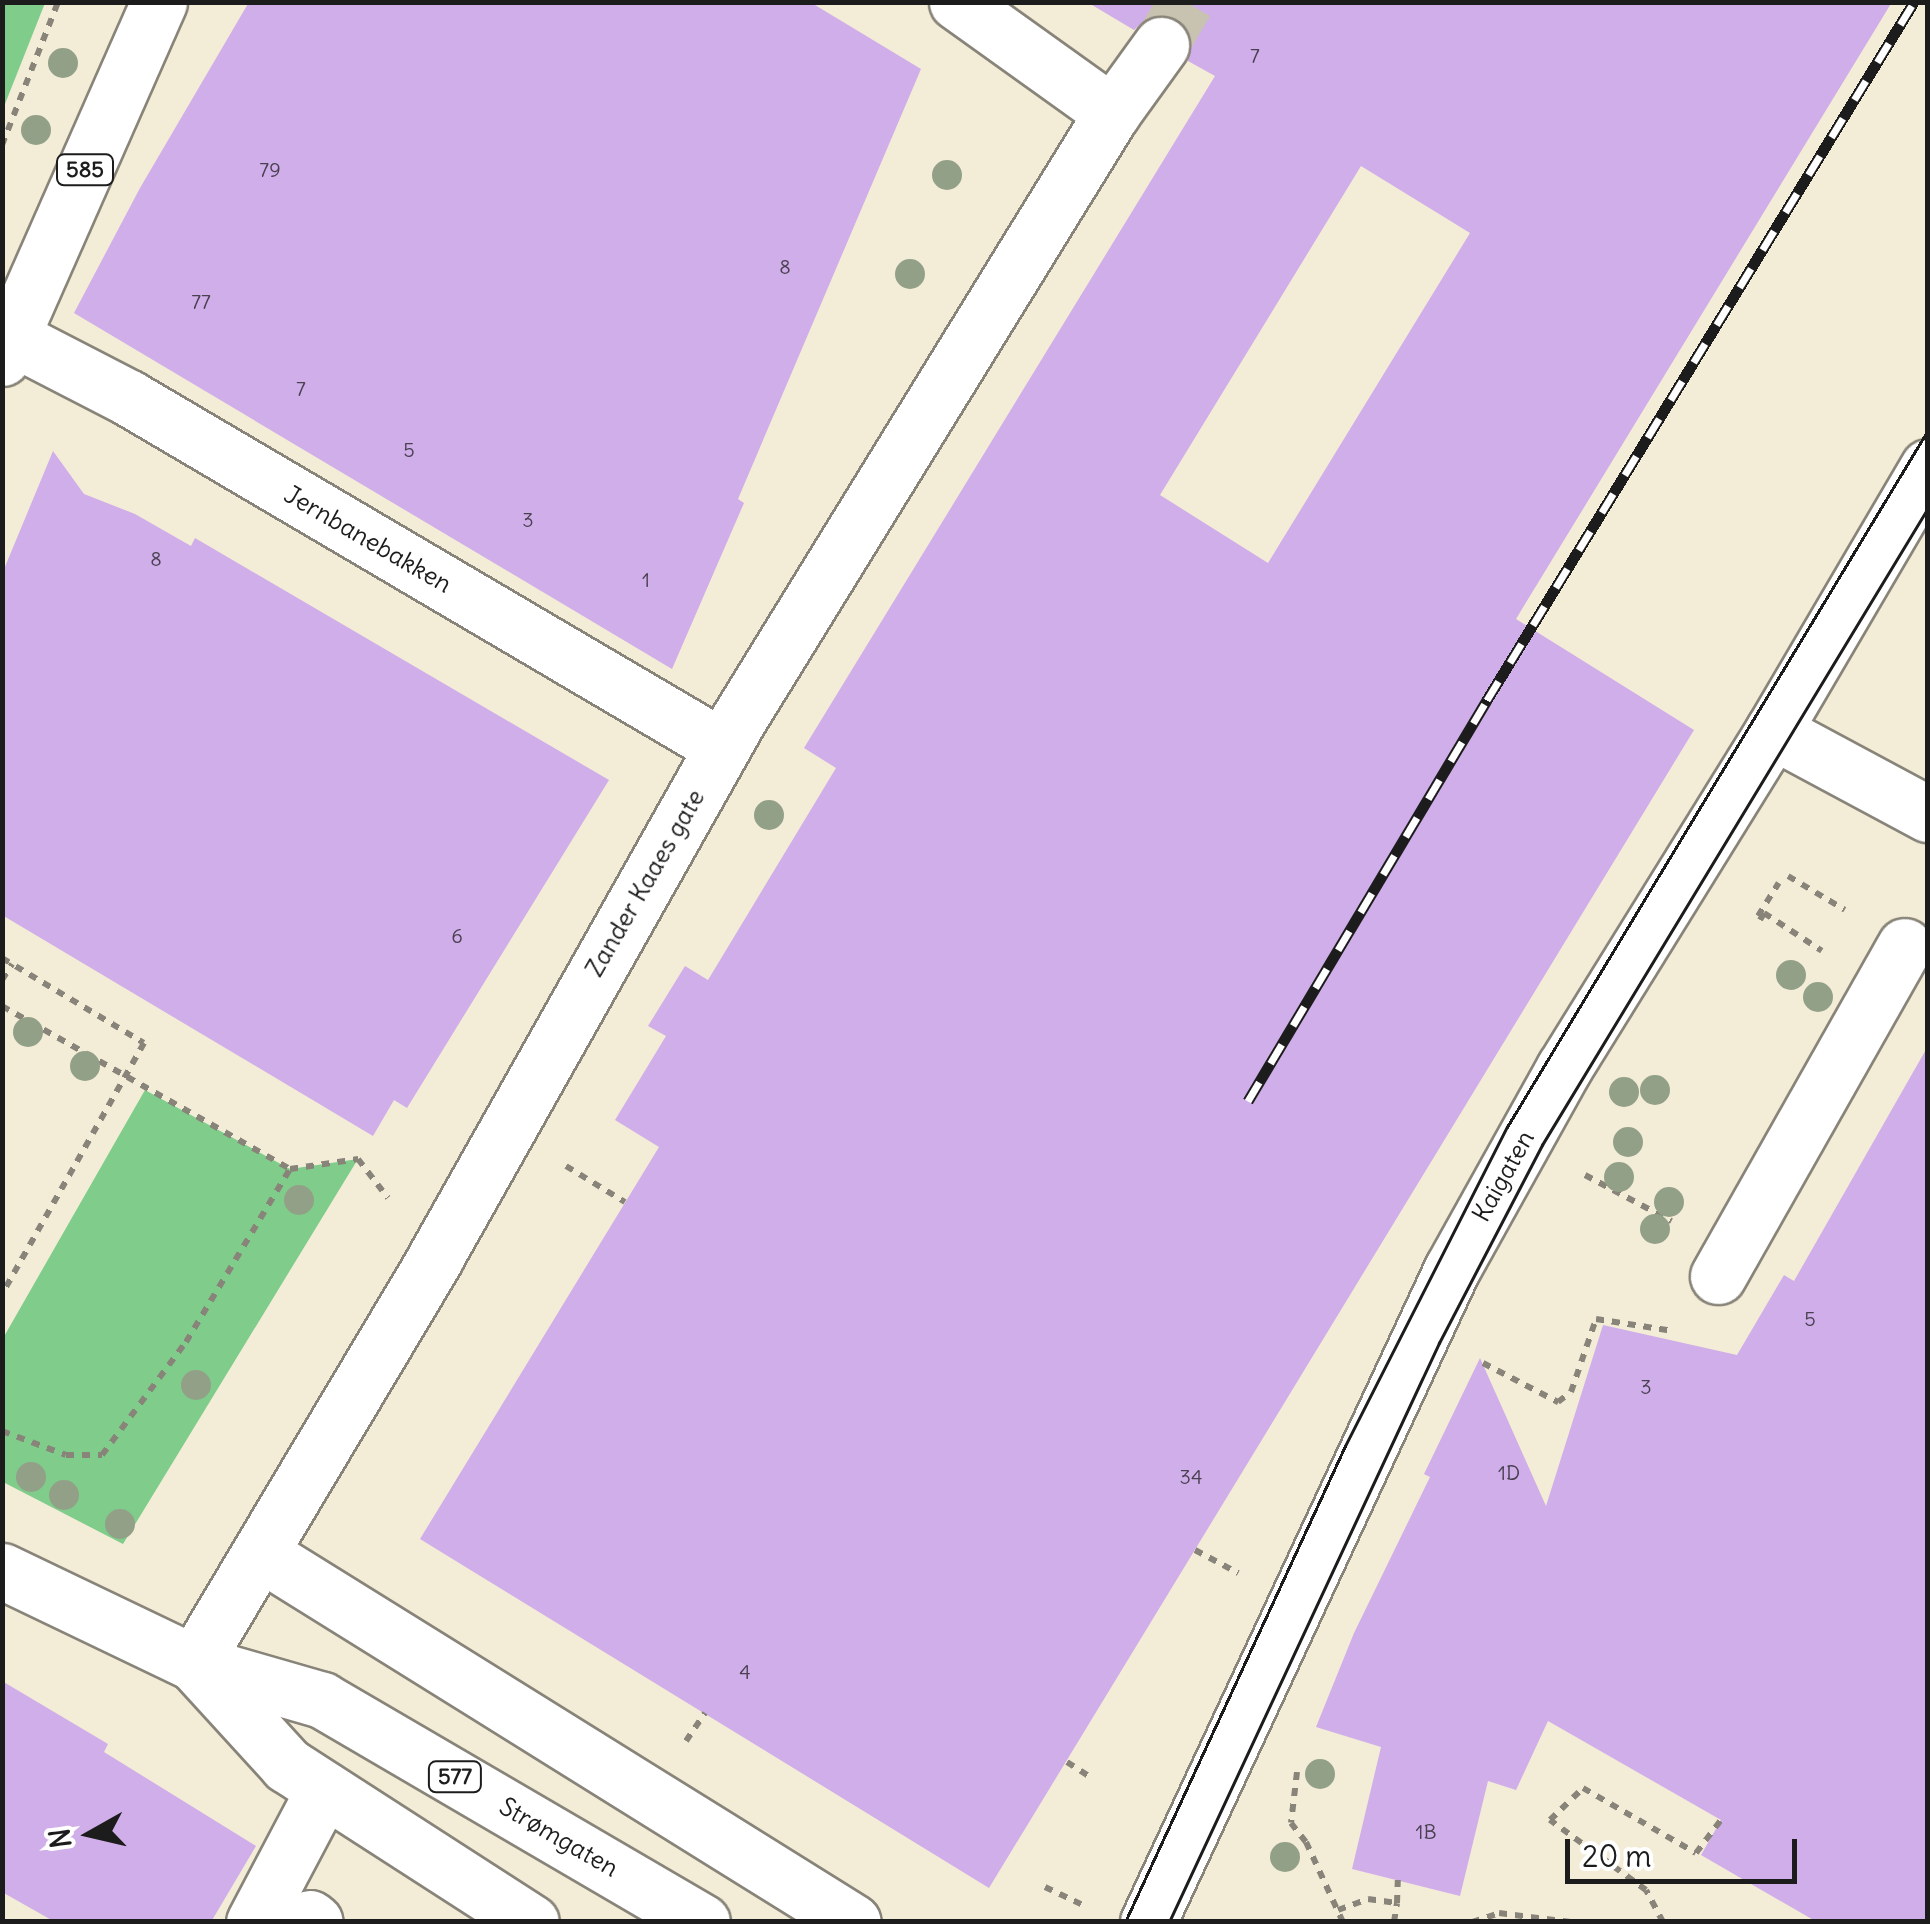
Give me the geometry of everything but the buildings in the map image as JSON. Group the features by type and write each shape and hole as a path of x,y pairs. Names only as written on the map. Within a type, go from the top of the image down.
{"main road":[{"name":"585","path":"6,348 159,2"},
{"path":"958,2 1112,113"},
{"name":"Zander Kaaes gate","path":"194,1663 435,1258 722,747 1112,113 1161,45"},
{"name":"Jernbanebakken","path":"6,348 129,398 722,747"},
{"name":"Kaigaten","path":"1123,1916 1452,1269 1564,1068 1773,731 1928,467"},
{"path":"1773,731 1928,814"},
{"path":"1718,1276 1905,946"},
{"path":"260,1554 853,1922"},
{"name":"Strømgaten","path":"2,1570 194,1663 322,1700 702,1922"},
{"name":"Strømgaten","path":"194,1663 287,1765 531,1922"},
{"path":"254,1922 324,1788"}],"path":[{"path":"2,145 58,2"},
{"path":"1765,909 1778,883"},
{"path":"2,958 144,1043 2,1294"},
{"path":"2,980 12,964"},
{"path":"2,1006 290,1169 358,1158"},
{"path":"2,1431 66,1455 102,1456 186,1342 290,1169"},
{"path":"1508,1375 1558,1402 1571,1392 1596,1318 1686,1334"},
{"path":"1195,1550 1226,1568"},
{"path":"688,1739 705,1713"},
{"path":"1067,1762 1092,1779"},
{"path":"1663,1922 1646,1890 1550,1820 1584,1788 1696,1854 1721,1820"},
{"path":"1290,1822 1306,1842 1344,1922"},
{"path":"1394,1922 1398,1880"},
{"path":"1045,1887 1123,1916"},
{"path":"1338,1910 1368,1899 1397,1903"},
{"path":"1472,1922 1499,1913 1570,1922"}],"green space":[{"path":"2,3 45,3 3,109"},
{"path":"145,1090 290,1169 358,1159 123,1544 3,1482 2,1340"}],"tunnel":[{"path":"1161,45 1186,2"}],"tram line":[{"path":"1125,1922 1345,1446 1507,1127 1928,430"},
{"path":"1169,1922 1439,1343 1542,1145 1928,508"}],"railway":[{"path":"1248,1101 1487,700 1914,2"}]}
